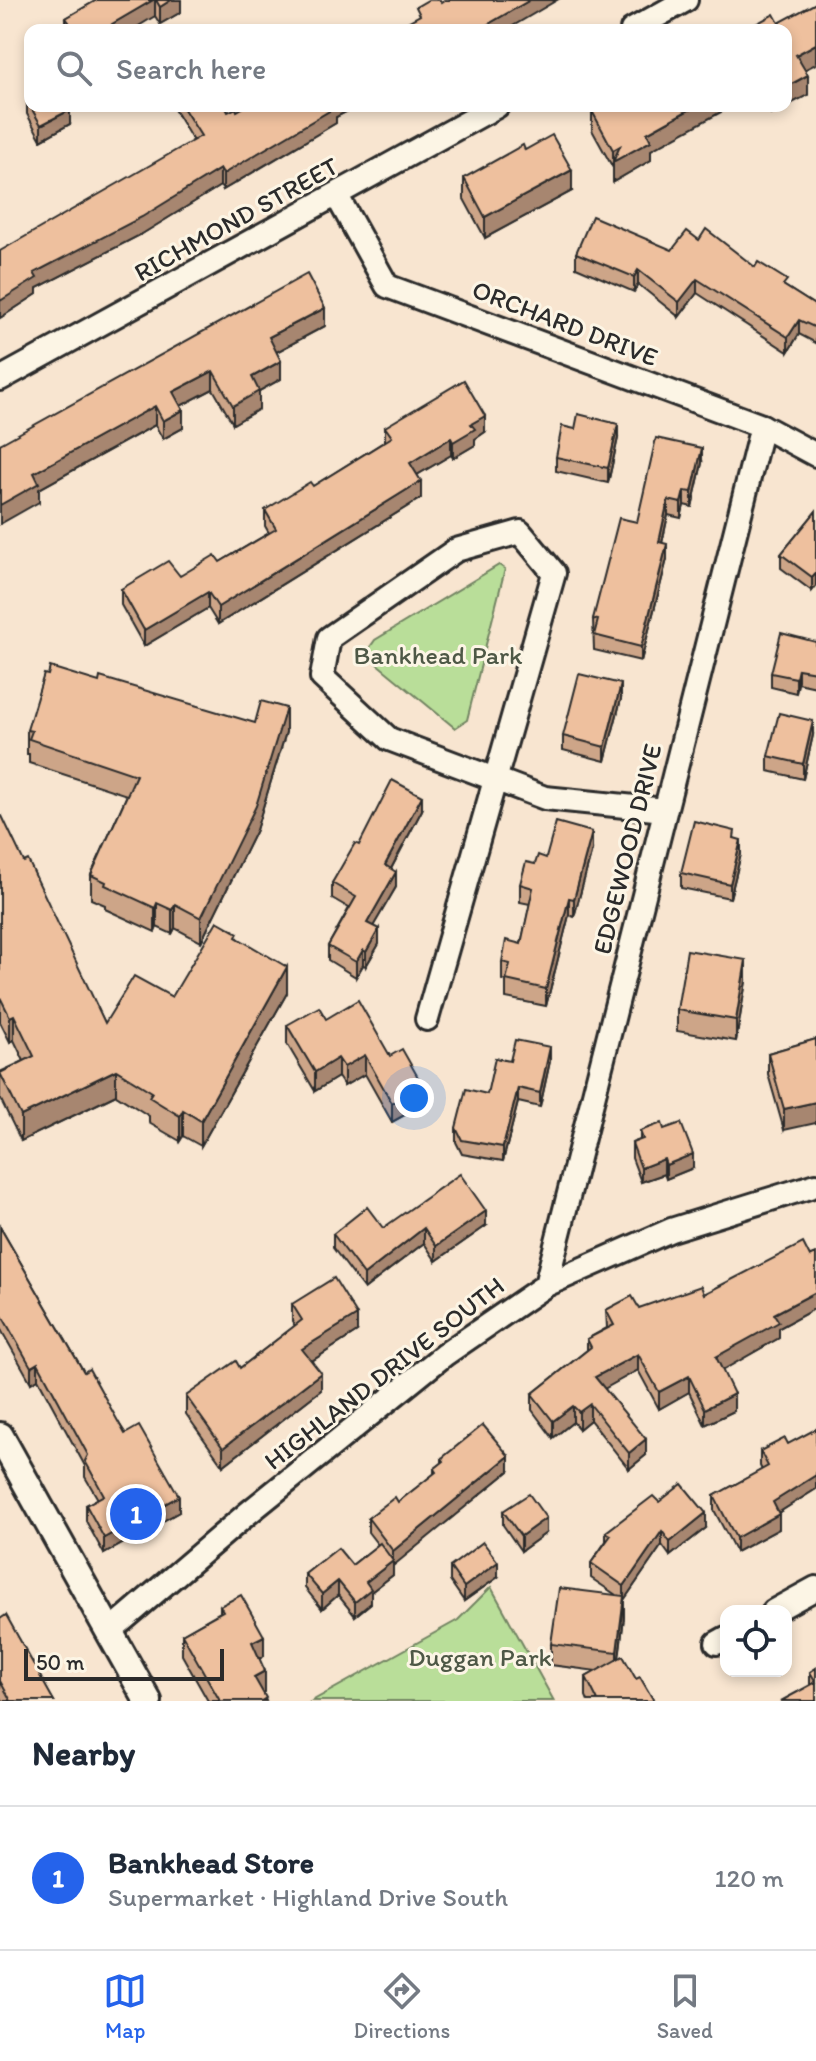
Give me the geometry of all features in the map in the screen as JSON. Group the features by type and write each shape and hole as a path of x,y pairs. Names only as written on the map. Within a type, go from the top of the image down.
{"street":[{"path":"643,24 686,0"},
{"name":"RICHMOND STREET","path":"0,379 486,112"},
{"name":"ORCHARD DRIVE","path":"337,196 387,286 762,426 816,455"},
{"name":"EDGEWOOD DRIVE","path":"546,1285 762,426"},
{"path":"427,1019 493,779 554,573 520,532 456,550 329,638 322,677 389,739 493,779 545,798 665,810"},
{"name":"HIGHLAND DRIVE SOUTH","path":"110,1631 247,1514 444,1355 546,1285 671,1230 816,1185"},
{"path":"0,1436 148,1701"},
{"path":"785,1605 816,1588"}],"green space":[{"name":"Bankhead Park","path":"499,565 505,569 467,720 455,728 371,659 368,650 375,640"},
{"name":"Duggan Park","path":"491,1587 554,1701 312,1701 458,1620"}],"building":[{"path":"97,0 153,0 112,24 66,24 69,22 66,18"},
{"path":"156,0 171,0 160,7"},
{"path":"428,0 530,0 488,24 404,24 420,15 416,7"},
{"path":"816,3 816,44 796,55 808,75 792,84 792,24 756,24 774,14 779,23"},
{"path":"33,112 66,112 41,125"},
{"path":"186,112 328,112 223,174 220,169 142,217 34,273 37,278 0,301 0,251 201,136"},
{"path":"593,112 685,112 647,133 651,141 613,162 620,146 613,150"},
{"path":"552,135 572,170 485,217 464,178 523,145 525,150"},
{"path":"592,216 672,250 687,231 699,240 706,229 755,267 758,262 787,280 783,285 816,306 816,328 799,320 788,337 697,279 679,302 638,270 634,277 576,253"},
{"path":"307,274 325,308 269,337 281,361 252,377 259,391 233,406 213,371 173,392 183,410 163,421 155,406 34,473 39,483 0,505 0,444"},
{"path":"464,380 485,416 471,424 475,429 453,442 451,438 410,463 421,481 218,607 208,592 144,630 121,589 168,561 180,576 215,555 220,562 276,529 265,510 310,482 313,486 392,437 385,427"},
{"path":"578,414 618,424 608,468 556,457 562,426 575,429"},
{"path":"656,438 702,448 692,492 684,491 681,503 668,500 659,542 667,544 641,647 594,635 598,620 593,619 619,518 637,522"},
{"path":"816,511 816,572 812,577 781,554"},
{"path":"781,633 816,642 816,672 798,669 796,678 771,673"},
{"path":"50,667 99,682 100,677 255,723 261,701 286,708 256,806 201,918 175,904 172,910 157,903 155,908 105,885 106,882 91,875 136,775 29,739 32,731 27,730 44,674 48,675"},
{"path":"579,674 621,684 605,747 563,736"},
{"path":"779,713 813,721 803,764 768,756"},
{"path":"392,780 422,796 385,865 396,872 367,923 379,929 366,952 363,950 356,962 328,946 356,897 332,883 355,843 359,845"},
{"path":"2,816 24,862 28,860 105,1023 134,976 172,997 217,921 238,933 236,937 287,967 201,1121 183,1110 180,1116 149,1097 152,1092 116,1070 21,1116 0,1073 34,1056 14,1015 10,1017 0,997"},
{"path":"694,821 735,831 734,838 741,840 730,884 681,873"},
{"path":"556,822 592,832 574,899 569,898 546,989 506,980 510,964 502,962 506,940 521,944 533,888 520,884 526,862 535,864 538,855 546,858"},
{"path":"687,950 746,960 736,1020 677,1010"},
{"path":"358,1000 390,1056 402,1049 423,1086 392,1103 365,1055 344,1067 338,1058 315,1072 287,1025 319,1007 326,1019"},
{"path":"816,1039 816,1102 784,1109 768,1053"},
{"path":"515,1040 550,1047 540,1093 518,1088 503,1147 462,1140 456,1128 466,1089 487,1094 495,1058 510,1061"},
{"path":"662,1123 664,1129 681,1123 693,1154 666,1165 664,1159 641,1168 632,1143 643,1139 640,1131"},
{"path":"460,1174 486,1211 436,1246 424,1228 364,1275 333,1234 367,1207 383,1228"},
{"path":"0,1227 84,1372 89,1369 125,1434 139,1426 179,1496 104,1538 86,1505 104,1495 85,1461 88,1455 38,1363 31,1367 0,1312"},
{"path":"803,1243 810,1257 816,1254 816,1292 774,1314 779,1322 716,1357 734,1394 705,1409 689,1376 659,1392 638,1354 595,1377 646,1439 629,1453 590,1404 579,1412 573,1406 553,1421 532,1394 591,1347 587,1339 614,1325 606,1310 632,1296 639,1308 701,1286 704,1294"},
{"path":"334,1278 357,1315 302,1349 321,1373 223,1448 186,1396 236,1361 240,1368 302,1320 292,1304"},
{"path":"483,1425 509,1456 393,1551 368,1518 395,1497 398,1502 436,1472 434,1469 444,1461 442,1458"},
{"path":"816,1429 816,1475 773,1502 779,1514 736,1538 714,1496 768,1466 760,1451 785,1438 788,1444"},
{"path":"682,1484 706,1513 670,1542 662,1531 624,1586 591,1563 611,1535 606,1532 653,1496 659,1502"},
{"path":"529,1494 546,1518 521,1536 503,1511"},
{"path":"483,1542 498,1562 464,1587 450,1567"},
{"path":"380,1543 393,1561 366,1582 371,1589 355,1602 338,1581 322,1594 305,1574 338,1548 352,1565"},
{"path":"559,1588 624,1596 617,1652 551,1644"},
{"path":"241,1595 264,1636 252,1642 265,1671 254,1677 266,1698 261,1701 220,1701 182,1634 223,1611 220,1606"},
{"path":"6,1615 54,1701 11,1701 0,1681 0,1619"},
{"path":"623,1656 654,1701 598,1701 586,1677"},
{"path":"816,1668 816,1682 810,1672"},
{"path":"816,1682 816,1701 781,1701"}],"place":[{"name":"Bankhead Store","path":"136,1514"}]}
